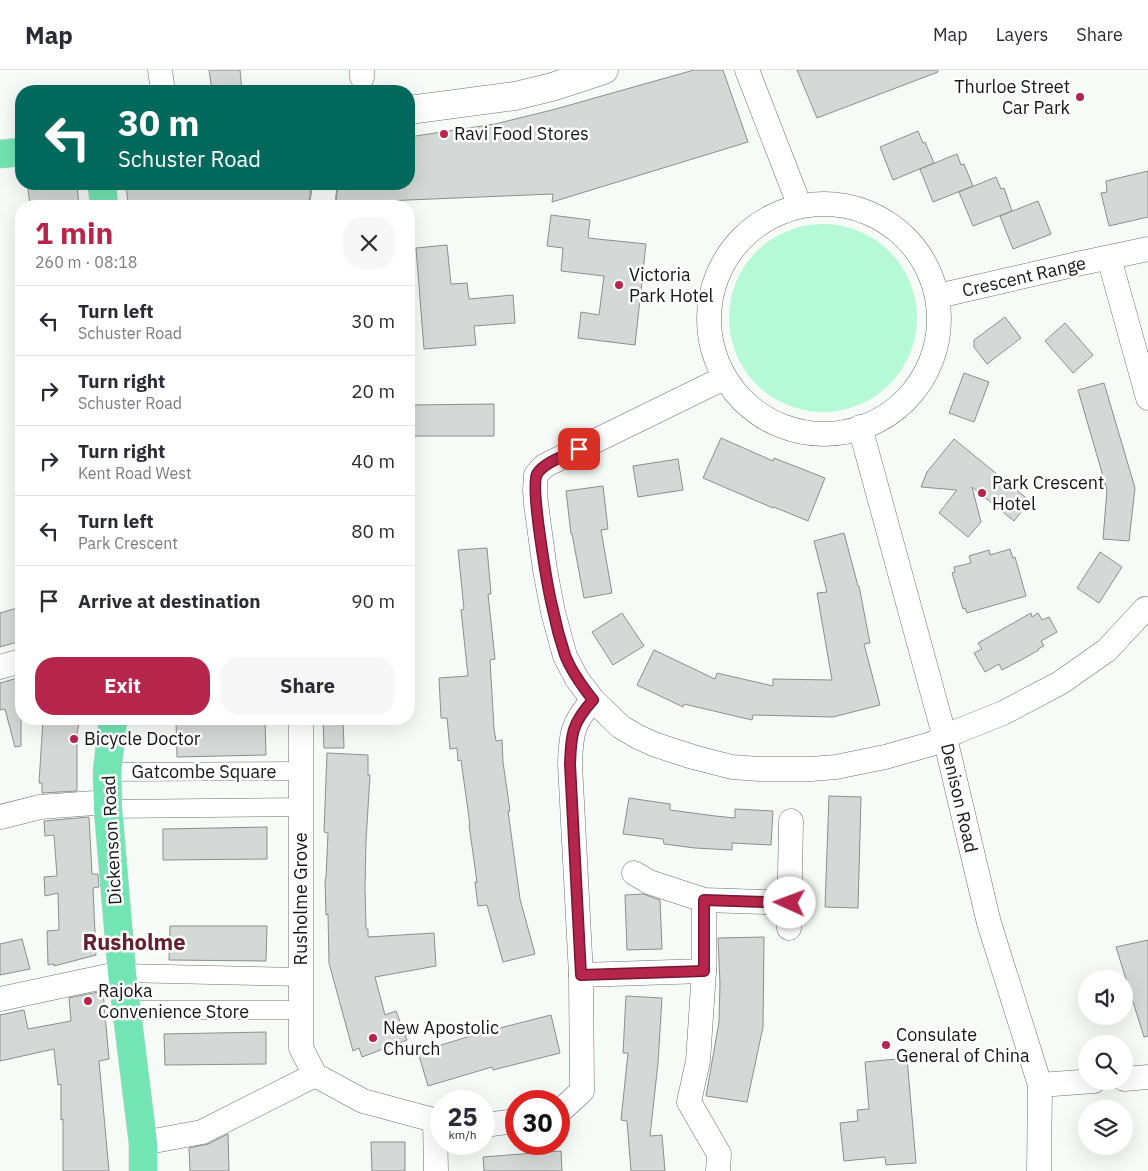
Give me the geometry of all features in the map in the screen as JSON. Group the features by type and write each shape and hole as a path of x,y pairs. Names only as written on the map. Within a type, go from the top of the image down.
{"highway":[{"path":"0,154 15,153"},
{"name":"Dickenson Road","path":"112,725 107,772 108,805 122,973 143,1143 143,1171"}],"main road":[{"path":"415,109 515,96 552,87 599,71"}],"street":[{"path":"160,70 162,85"},
{"path":"747,70 799,204"},
{"path":"799,204 846,207 877,217 904,236 922,262 938,296 942,323 937,350 927,374 911,395 886,415 860,428 813,432 783,426 740,398 724,378 710,346 708,319 710,296 718,272 733,250 750,232 770,218 799,204"},
{"name":"Crescent Range","path":"938,296 1148,250"},
{"name":"Crescent Range","path":"1109,258 1148,398"},
{"path":"724,378 544,466 536,475 536,504 545,570 553,612 565,656 577,679 593,700 621,727 638,737 693,758 732,767 811,769 836,767 885,757 931,744 1003,713 1060,683 1107,650 1147,607"},
{"name":"Denison Road","path":"860,428 945,738 989,923 1040,1085 1039,1171"},
{"path":"0,667 15,663"},
{"path":"570,1102 582,1091 581,975 570,745 577,720 593,700"},
{"name":"Rusholme Grove","path":"301,725 300,1048 315,1075"},
{"name":"Gatcombe Square","path":"107,772 301,771"},
{"path":"0,817 40,807 108,805"},
{"name":"Gatcombe Square","path":"108,805 301,807"},
{"path":"789,928 791,821"},
{"path":"634,873 649,882 704,900 790,903"},
{"path":"704,900 704,971 698,1061 689,1102 719,1154 718,1171"},
{"path":"581,975 704,971"},
{"path":"0,999 122,973 301,977"},
{"path":"126,1010 301,1010"},
{"path":"143,1143 202,1132 315,1075 363,1101 430,1120"},
{"path":"1133,1078 1148,1077"},
{"path":"1040,1085 1078,1082"},
{"path":"436,1171 437,1155"}],"green space":[{"path":"832,224 859,231 890,251 910,282 916,300 916,336 910,354 890,385 859,405 841,411 814,412 805,411 779,401 763,391 750,378 736,354 730,336 729,309 730,300 740,274 750,258 763,245 787,231 805,225"}],"building":[{"path":"209,70 240,70 241,85 211,85"},
{"path":"694,70 723,70 748,142 552,202 553,194 408,200 336,200 337,190 415,190 415,136 495,124"},
{"path":"797,70 938,70 938,72 817,118"},
{"path":"918,131 934,163 893,180 880,147"},
{"path":"957,154 961,165 964,164 973,186 933,202 920,169"},
{"path":"1148,171 1148,217 1109,226 1101,193 1107,192 1106,181"},
{"path":"996,177 1001,189 1004,188 1012,211 973,226 959,192"},
{"path":"28,190 78,190 78,200 29,200"},
{"path":"127,190 310,190 310,200 127,200"},
{"path":"1038,201 1051,234 1013,249 1000,216"},
{"name":"Victoria Park Hotel","path":"551,215 590,220 588,238 646,244 635,345 578,338 581,312 599,315 604,276 561,271 563,248 547,246"},
{"path":"447,245 451,284 467,283 469,299 513,295 515,323 474,326 476,345 424,349 416,248"},
{"path":"1005,317 1021,338 987,364 974,347 974,340"},
{"path":"1065,323 1093,355 1073,373 1045,341"},
{"path":"964,373 989,382 974,422 949,413"},
{"path":"1104,383 1135,488 1129,541 1103,539 1107,490 1078,390"},
{"path":"494,404 494,436 415,436 415,405"},
{"path":"721,438 773,461 774,458 825,478 808,521 703,478"},
{"name":"Park Crescent Hotel","path":"954,439 1030,501 1014,521 972,487 981,522 968,537 939,513 957,490 921,487 927,472"},
{"path":"678,459 683,490 638,497 633,466"},
{"path":"603,486 608,529 601,530 612,593 584,598 571,534 566,491"},
{"path":"844,533 859,586 870,643 864,644 880,705 833,717 753,715 752,720 684,704 683,707 637,685 654,650 715,679 717,673 773,686 773,679 832,680 817,593 827,592 814,541"},
{"path":"487,548 491,594 488,594 495,659 490,660 494,729 496,741 502,740 510,811 508,811 520,899 535,954 503,962 487,905 478,906 475,882 477,882 461,760 458,761 457,748 450,749 447,718 441,718 439,678 468,676 461,610 464,609 458,550"},
{"path":"1010,549 1013,558 1015,557 1026,596 967,613 965,608 963,609 952,573 955,572 954,567 971,563 969,556 989,550 990,555"},
{"path":"1100,552 1122,567 1099,603 1077,588"},
{"path":"15,609 15,643 0,647 0,613"},
{"path":"622,613 644,646 613,665 592,632"},
{"path":"1031,613 1032,617 1038,613 1042,620 1049,617 1057,632 1041,641 1044,646 1039,650 1002,670 999,664 985,672 974,653 982,649 978,643"},
{"path":"15,679 15,725 21,725 21,746 15,747 5,709 0,710 0,683"},
{"path":"43,725 79,725 77,733 77,791 42,793 42,783 39,783"},
{"path":"176,725 265,725 266,755 177,757"},
{"path":"323,725 343,725 344,748 324,748"},
{"path":"327,753 368,755 368,775 370,775 365,887 366,929 368,929 368,937 434,933 436,966 375,977 385,1015 396,1011 407,1040 362,1057 359,1048 353,1051 329,963 325,879 328,833 324,832"},
{"path":"829,796 861,797 858,908 825,907"},
{"path":"629,798 670,804 670,810 735,818 735,809 773,811 771,845 732,843 732,850 695,848 664,844 663,839 623,834"},
{"path":"89,817 92,874 98,874 99,887 93,888 96,955 54,966 54,964 48,965 47,931 59,930 58,893 45,896 44,877 57,876 54,835 45,836 44,821"},
{"path":"267,827 267,859 163,860 163,829"},
{"path":"643,894 660,900 662,949 627,950 625,895"},
{"path":"170,926 267,926 266,961 169,960"},
{"path":"764,937 763,1027 747,1102 706,1096 719,1022 718,938"},
{"path":"22,939 30,969 0,975 0,944"},
{"path":"1148,940 1148,1036 1144,1037 1133,1002 1133,970 1123,970 1116,947"},
{"path":"103,991 109,1059 99,1061 109,1171 63,1171 61,1084 58,1085 54,1049 0,1061 0,1015 24,1010 28,1029 71,1021 69,998"},
{"path":"626,996 662,998 658,1063 650,1136 662,1135 665,1171 631,1171 627,1121 621,1120 628,1053 623,1053"},
{"path":"551,1015 560,1053 493,1070 492,1067 428,1086 418,1052 484,1032"},
{"path":"266,1032 266,1064 165,1065 164,1034"},
{"path":"907,1058 916,1163 886,1165 885,1157 844,1161 840,1123 858,1121 857,1110 869,1109 865,1062"},
{"path":"228,1134 229,1171 190,1171 189,1148 208,1144"},
{"path":"371,1142 405,1142 405,1171 372,1171"},
{"path":"561,1155 562,1171 484,1171 483,1157"}],"place":[{"name":"Thurloe Street Car Park","path":"1080,97"},
{"name":"Ravi Food Stores","path":"444,134"},
{"name":"Victoria Park Hotel","path":"619,285"},
{"name":"Park Crescent Hotel","path":"982,493"},
{"name":"Bicycle Doctor","path":"74,739"},
{"name":"Rajoka Convenience Store","path":"88,1001"},
{"name":"New Apostolic Church","path":"373,1038"},
{"name":"Consulate General of China","path":"886,1045"}],"district":[{"name":"Rusholme","path":"134,942"}],"route":[{"path":"579,449 544,466 536,475 535,490 545,570 553,612 565,656 577,679 593,700 577,720 570,745 581,975 704,971 704,900 790,903"}]}
